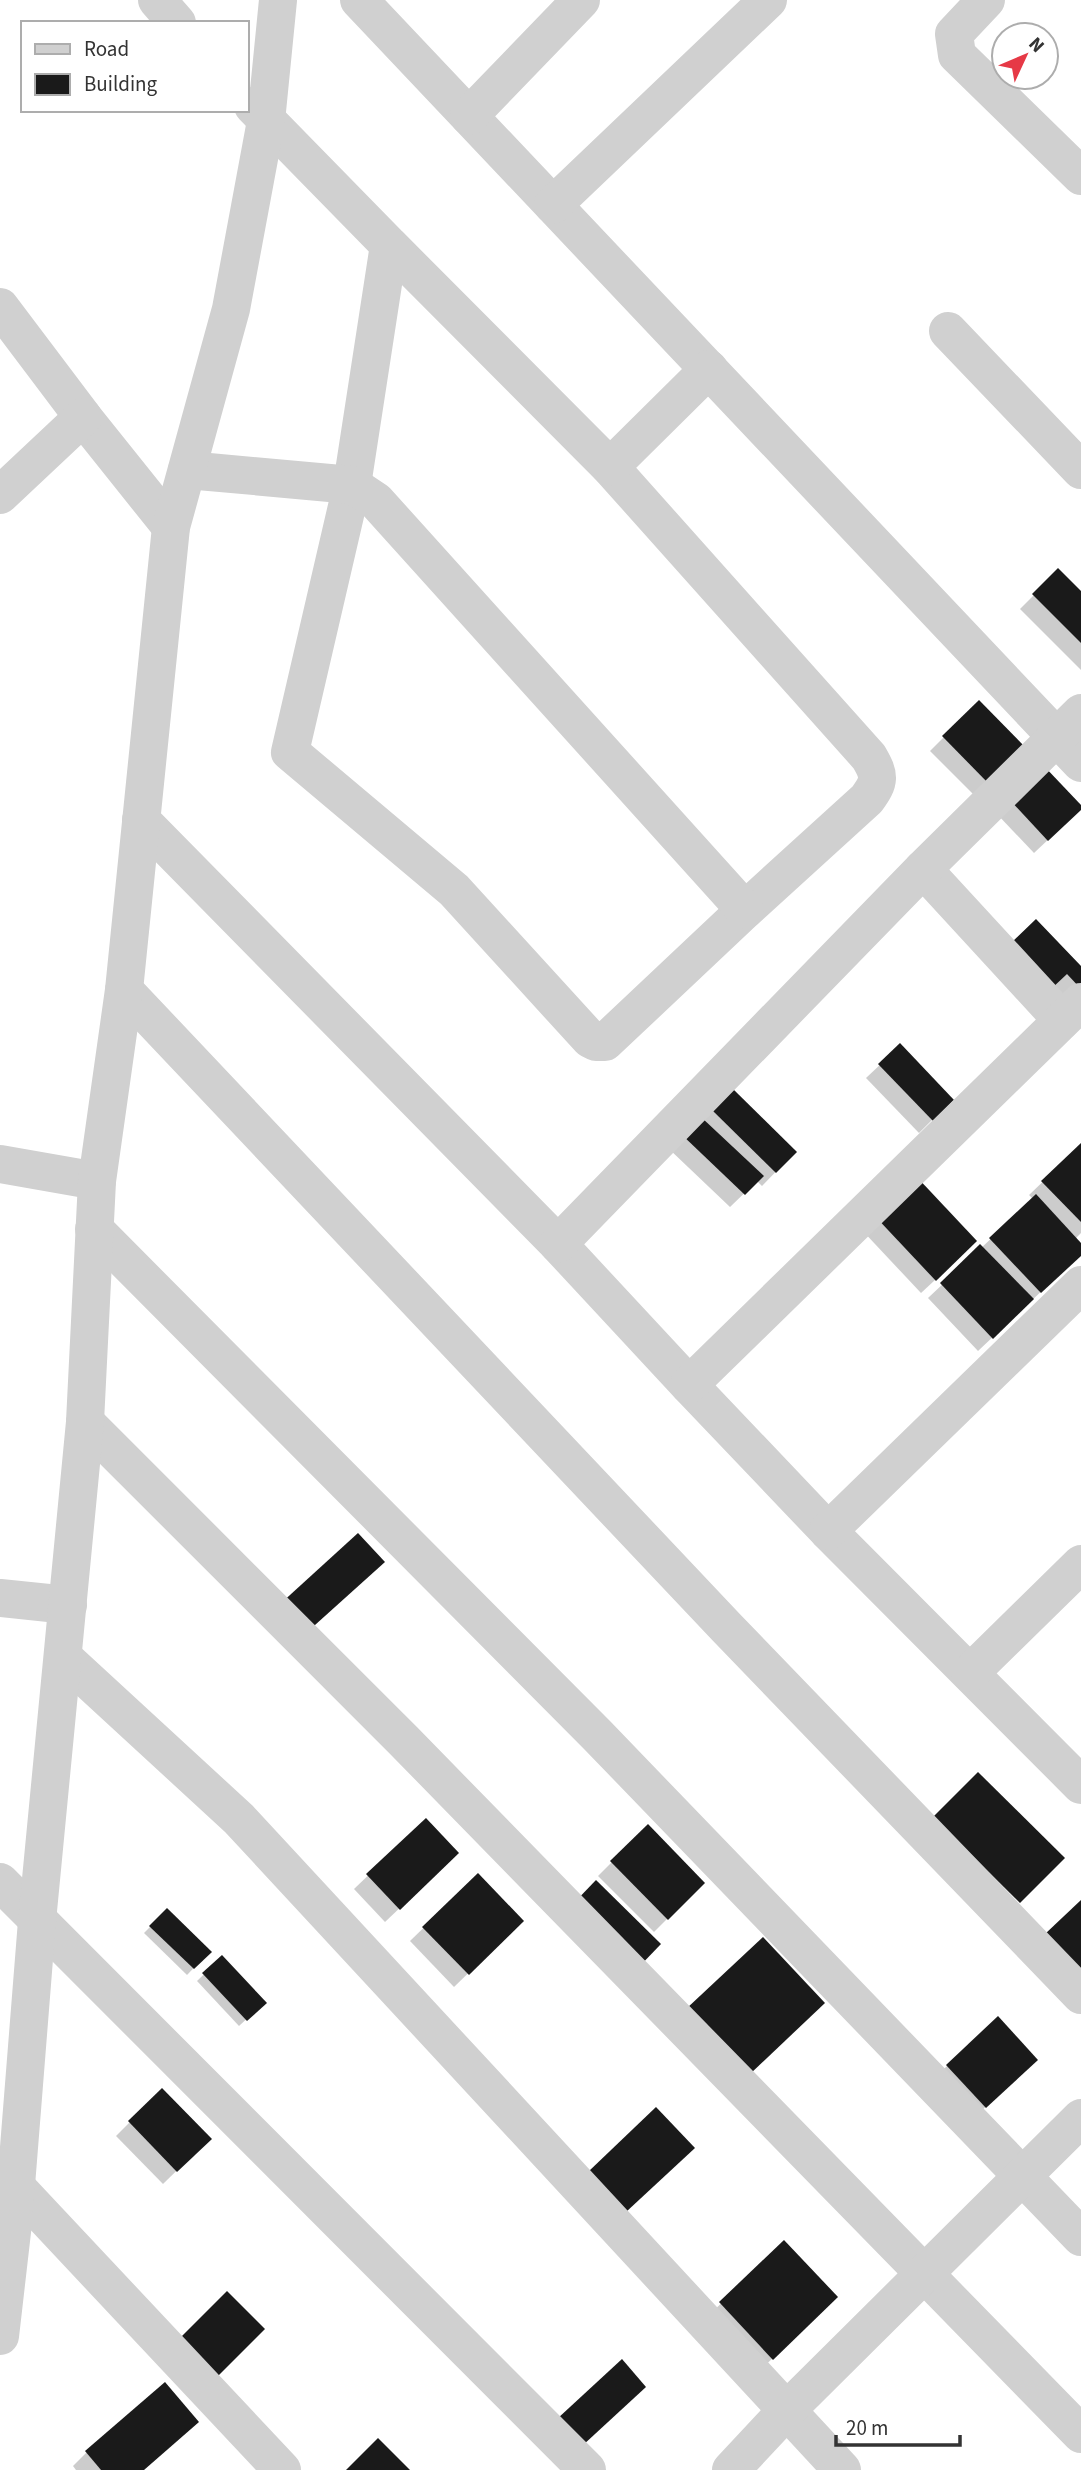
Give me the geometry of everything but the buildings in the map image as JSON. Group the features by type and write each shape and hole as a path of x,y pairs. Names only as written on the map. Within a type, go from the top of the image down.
{"street":[{"path":"157,0 175,21"},
{"path":"0,2336 8,2178 37,1921 85,1422 97,1181 124,990 172,527 230,309 256,110 278,0"},
{"path":"359,0 709,369 1073,738 923,869 558,1244"},
{"path":"469,116 581,0"},
{"path":"553,205 768,0"},
{"path":"986,0 954,34 957,55 1081,176"},
{"path":"256,110 610,467 869,757 878,773 876,787 867,799 605,1042 590,1039 454,890 290,752 352,485 389,245"},
{"path":"0,307 83,417 172,527"},
{"path":"948,331 1081,470"},
{"path":"610,467 709,369"},
{"path":"0,495 83,417"},
{"path":"187,470 352,485 376,501 745,910"},
{"path":"141,820 558,1244 828,1531 1081,1785"},
{"path":"689,1385 1072,1011 923,869"},
{"path":"124,990 726,1627 1081,1994"},
{"path":"0,1164 97,1181"},
{"path":"94,1229 597,1735 1081,2237"},
{"path":"828,1531 1081,1285"},
{"path":"85,1422 404,1741 1081,2434"},
{"path":"970,1673 1081,1564"},
{"path":"0,1598 68,1605"},
{"path":"63,1657 239,1819 842,2470"},
{"path":"0,1882 587,2470"},
{"path":"731,2470 786,2411 1081,2118"},
{"path":"8,2178 282,2470"}]}
